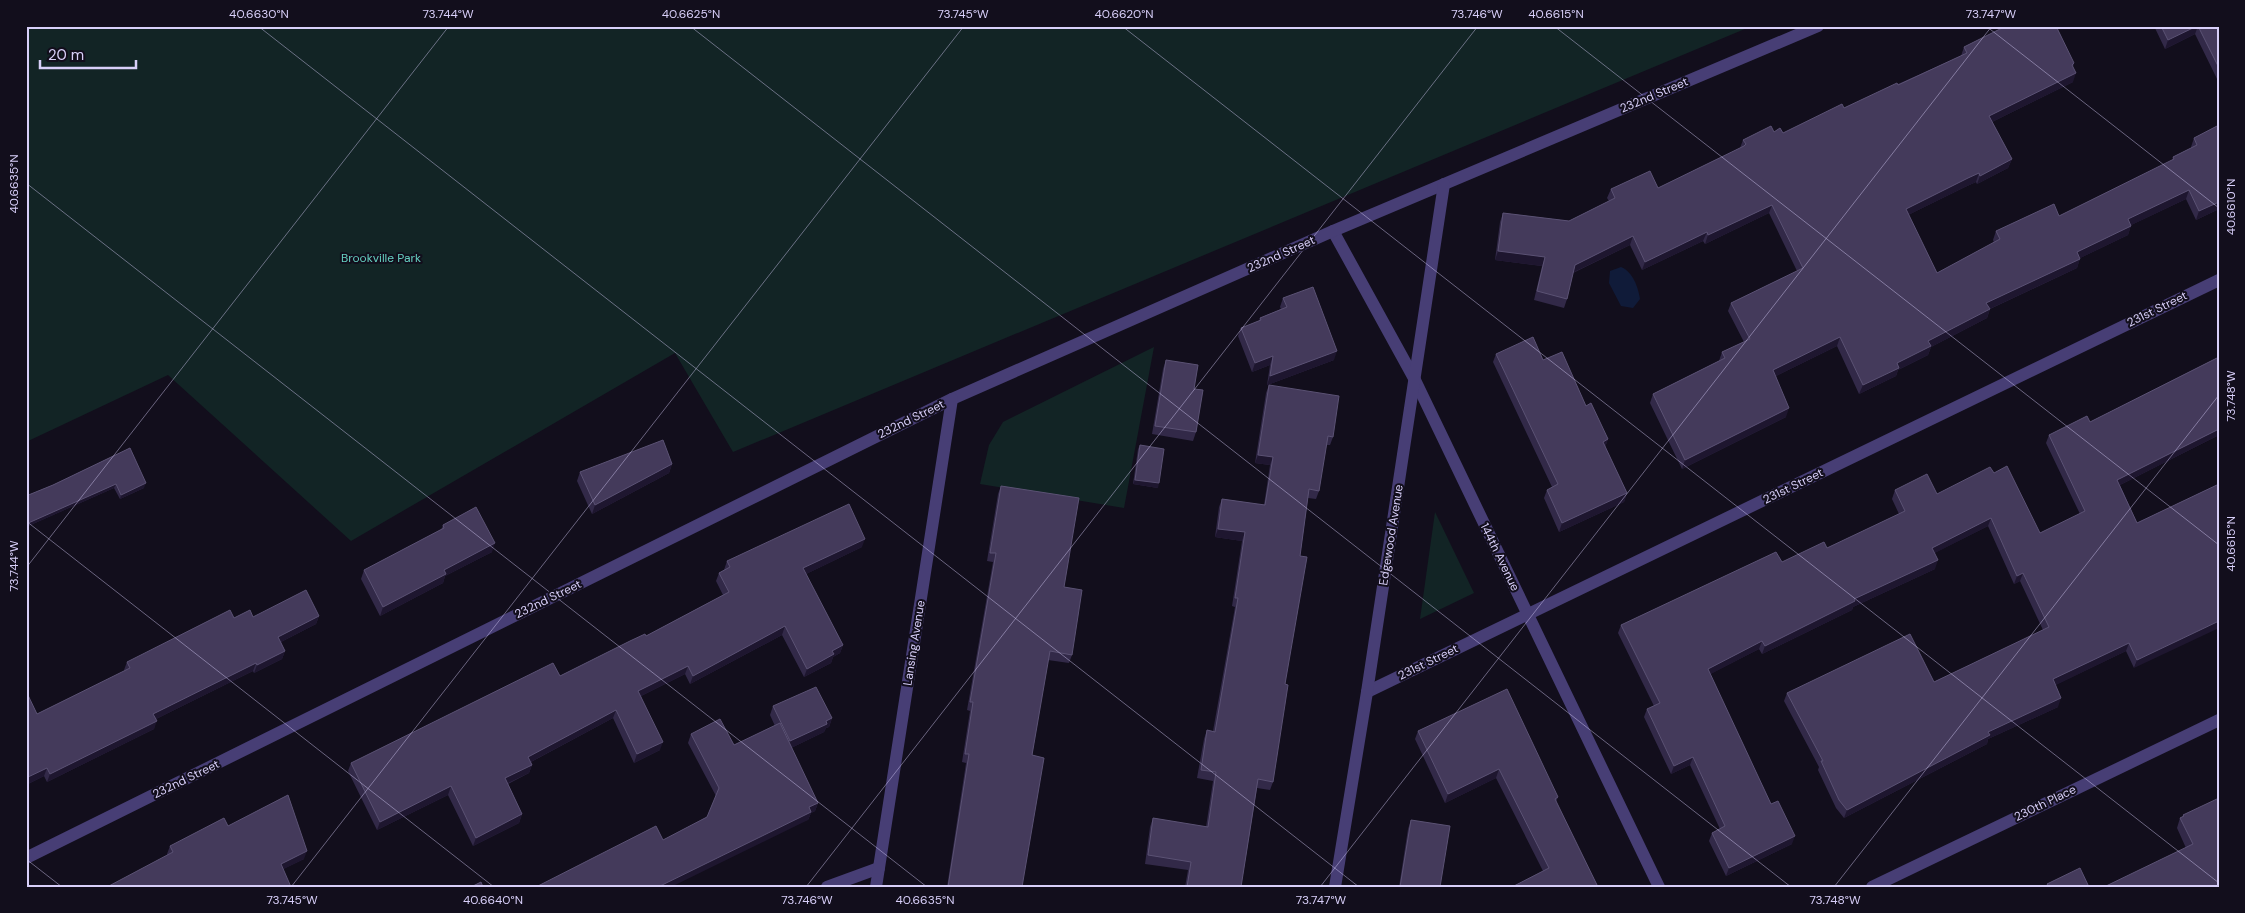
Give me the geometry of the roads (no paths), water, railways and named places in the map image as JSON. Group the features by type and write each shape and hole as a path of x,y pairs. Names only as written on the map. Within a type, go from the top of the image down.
{"street":[{"name":"232nd Street","path":"26,858 952,399 1333,231 1818,26"},
{"name":"Edgewood Avenue","path":"1335,887 1367,692 1444,184"},
{"name":"144th Avenue","path":"1333,231 1415,380 1659,887"},
{"name":"231st Street","path":"1367,692 2219,280"},
{"name":"Lansing Avenue","path":"876,887 952,399"},
{"name":"230th Place","path":"1872,887 2219,720"},
{"path":"827,887 879,868"}],"water":[{"path":"1621,267 1632,276 1638,290 1640,299 1633,308 1621,306 1609,283 1610,271"}],"park label":[{"name":"Brookville Park","path":"381,258"}]}
